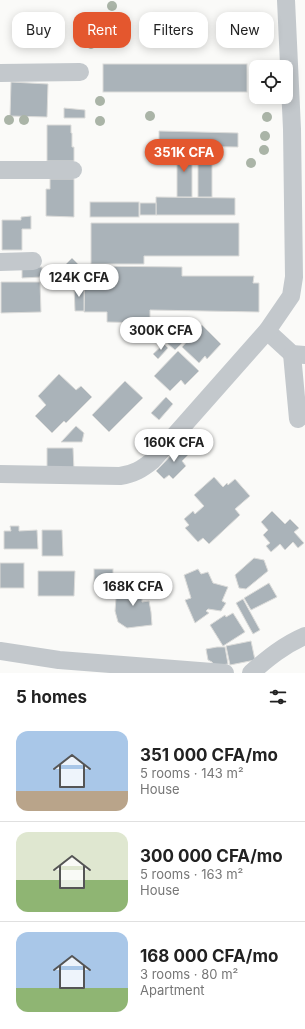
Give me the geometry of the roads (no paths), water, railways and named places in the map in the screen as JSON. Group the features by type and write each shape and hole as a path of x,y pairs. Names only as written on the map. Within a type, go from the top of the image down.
{"street":[{"path":"0,474 120,476 141,470 152,461 268,331 291,296 299,277 299,129 286,0"},
{"path":"0,73 80,72"},
{"path":"0,170 73,170"},
{"path":"0,262 33,261"},
{"path":"268,331 298,355 298,419"},
{"path":"251,673 270,656 289,643 305,636"},
{"path":"0,651 56,667 225,673"}]}
